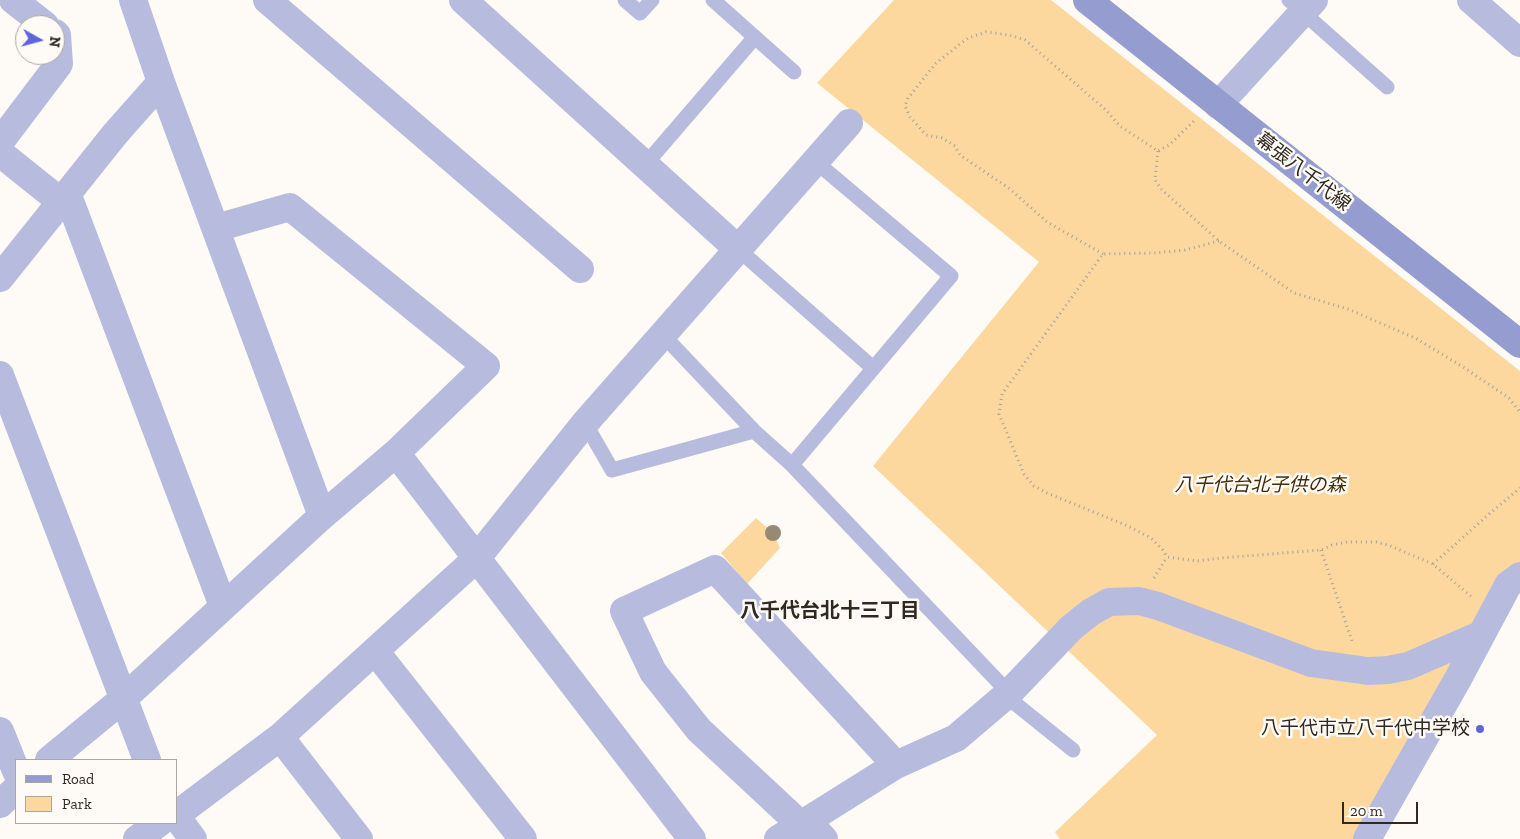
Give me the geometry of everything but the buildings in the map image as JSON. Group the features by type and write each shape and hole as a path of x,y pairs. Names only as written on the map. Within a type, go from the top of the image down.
{"main road":[{"name":"幕張八千代線","path":"1087,0 1208,111 1520,344"}],"street":[{"path":"13,0 32,15"},
{"path":"133,0 161,82 322,516"},
{"path":"267,0 580,269"},
{"path":"463,0 644,166 739,250"},
{"path":"1471,0 1520,43"},
{"path":"1208,111 1302,4"},
{"path":"0,142 57,65"},
{"path":"0,278 114,134 161,82"},
{"path":"178,814 280,736 476,559 586,423 662,334 739,250 849,123"},
{"path":"0,154 63,197 223,606"},
{"path":"50,759 123,699 322,516 396,453 486,366 290,207 216,228"},
{"path":"0,375 147,759"},
{"path":"396,453 692,839"},
{"path":"811,828 699,730 653,672 624,611 715,569 896,765"},
{"path":"1367,839 1508,585 1520,576"},
{"path":"778,839 811,828 896,765 956,738 1009,693 1071,628 1101,605 1109,602 1139,601 1158,606 1311,663 1368,672 1408,666 1487,625"},
{"path":"375,651 523,839"},
{"path":"0,731 15,768"},
{"path":"280,736 359,839"},
{"path":"0,804 15,790"},
{"path":"178,819 193,839"},
{"path":"137,839 158,824"}],"lane":[{"path":"625,0 640,13 652,0"},
{"path":"713,0 794,72"},
{"path":"1302,4 1387,87"},
{"path":"644,166 755,37"},
{"path":"792,465 951,276 816,162"},
{"path":"739,250 873,368"},
{"path":"662,334 754,431 792,465 1009,693 1017,705 1073,750"},
{"path":"586,423 612,470 754,431"}],"path":[{"path":"1158,151 1120,126 1106,110 1024,40 1010,35 986,32 968,38 936,63 908,98 905,106 910,117 926,135 942,138 955,146 960,155 1010,189 1047,222 1103,254 1185,250 1219,240"},
{"path":"1158,151 1169,145 1208,111"},
{"path":"1158,151 1154,180 1161,189 1219,240 1294,293 1348,309 1417,339 1509,398 1520,412"},
{"path":"1103,254 1002,394 999,414 1024,474 1034,486 1128,526 1151,538 1167,557 1197,561 1321,550 1346,542 1376,542 1388,545 1434,564 1487,625"},
{"path":"1434,564 1520,488"},
{"path":"1321,550 1362,670"}],"green space":[{"name":"八千代台北子供の森","path":"894,0 1051,0 1520,371 1520,565 1356,839 1060,839 1055,832 1157,735 873,466 1039,262 817,83"},
{"path":"756,518 773,533 780,548 747,584 721,553"}],"place":[{"name":"八千代市立八千代中学校","path":"1480,729"}],"district":[{"name":"八千代台北十三丁目","path":"830,611"}]}
